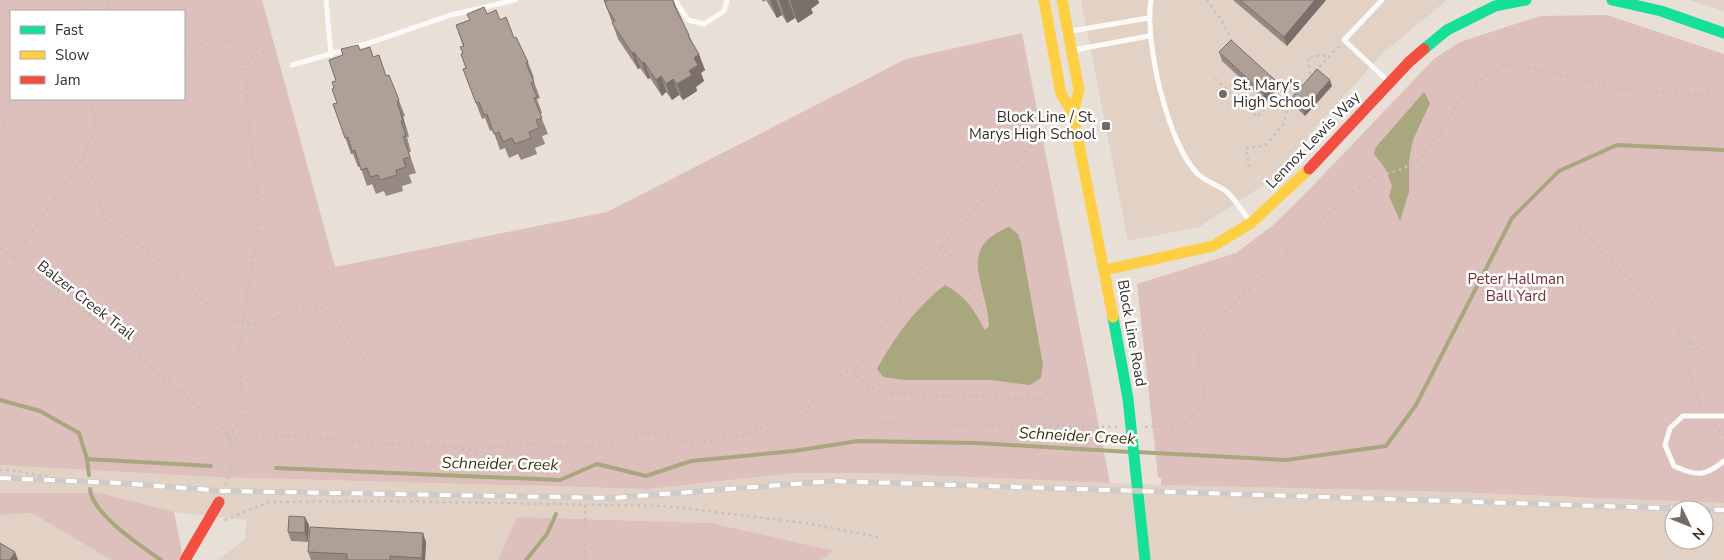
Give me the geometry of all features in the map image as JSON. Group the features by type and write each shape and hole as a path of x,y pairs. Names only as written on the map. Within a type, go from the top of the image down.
{"street":[{"name":"Block Line Road","path":"1044,0 1061,94 1073,114 1105,270 1128,399 1146,560"},
{"name":"Block Line Road","path":"1062,0 1078,90 1073,114"},
{"name":"Lennox Lewis Way","path":"1105,270 1213,246 1251,222 1306,172 1389,82 1446,30 1492,3 1526,0"},
{"path":"1612,0 1661,11 1724,33"},
{"path":"184,560 219,502"}],"lane":[{"path":"326,0 331,55"},
{"path":"292,65 331,55 451,16 515,0"},
{"path":"675,0 688,20 704,24 724,11 728,0"},
{"path":"1151,0 1150,36 1170,125 1181,153 1198,175 1227,192 1251,222"},
{"path":"1382,0 1344,40 1389,82"},
{"path":"1068,31 1149,18"},
{"path":"1071,50 1150,36"},
{"path":"1724,416 1683,416 1670,428 1665,445 1674,466 1691,474 1711,472 1724,461"}],"path":[{"path":"1207,0 1221,18 1232,42 1240,49"},
{"path":"185,52 195,51 206,39 231,40 246,70 248,118 256,176 259,223 238,358 243,417 229,440"},
{"path":"1249,167 1246,148 1265,146 1283,125 1290,97 1344,40"},
{"path":"246,70 254,56 264,52 271,53"},
{"path":"1310,74 1308,57 1330,55"},
{"path":"1142,427 1179,426 1199,412 1205,392 1198,355 1201,339 1217,320 1350,193 1381,175 1402,169 1418,160 1440,133 1459,102 1484,76 1512,64 1622,89 1724,96"},
{"path":"1269,76 1284,89"},
{"path":"1215,79 1258,117 1284,89 1302,83"},
{"path":"0,131 17,100"},
{"path":"14,259 81,160 95,128 92,100"},
{"path":"806,413 814,395 840,374 853,371 861,364 912,280 1036,140 1076,129"},
{"path":"81,160 94,180 105,219 158,259 222,317 257,324 278,318 301,306 321,307 344,331 365,360"},
{"path":"1575,222 1689,342 1724,365"},
{"path":"941,246 958,264 984,311"},
{"name":"Balzer Creek Trail","path":"0,248 110,331 226,431 234,454 234,464 219,502"},
{"path":"1689,342 1691,382 1706,415 1724,435"},
{"path":"853,371 868,387 884,393 1041,399 1058,427"},
{"path":"229,440 298,436 383,444 457,447 467,450 536,444 575,448 614,443 627,436 665,434 693,444 748,434 809,406"},
{"path":"874,423 1124,427"},
{"path":"0,470 11,470 69,482"},
{"path":"203,530 269,502 388,502 665,506 805,523 883,538"},
{"path":"585,505 585,560"}],"shaded area":[{"name":"St. Mary's High School","path":"1081,0 1447,0 1383,53 1309,135 1296,164 1199,227 1128,241"},
{"path":"1689,0 1724,0 1724,11"},
{"path":"1424,92 1430,103 1413,140 1409,160 1409,192 1400,221 1389,196 1392,186 1385,168 1374,154 1376,147"},
{"path":"1009,227 1018,234 1021,243 1043,365 1041,378 1030,385 991,380 905,380 883,377 877,369 891,346 907,323 945,285 959,294 969,304 985,330 989,326 980,282 978,257 983,246 993,236"},
{"path":"0,465 215,477 648,489 793,473 873,473 1161,485 1453,492 1664,501 1664,550 1714,550 1714,503 1724,503 1724,560 821,560 834,551 711,523 517,517 498,560 218,560 245,539 247,520 174,512 100,493 0,494"},
{"path":"32,513 113,560 0,560 0,515"}],"green space":[{"path":"0,0 262,0 335,267 607,212 906,59 1022,33 1110,483 873,473 793,473 648,489 215,477 0,465"},
{"name":"Peter Hallman Ball Yard","path":"1607,15 1724,54 1724,503 1714,503 1714,500 1664,501 1453,492 1161,485 1161,478 1158,477 1137,284 1236,253 1272,226 1302,197 1434,59 1460,42 1540,16"},
{"path":"0,493 100,493 174,512 182,553 178,560 111,560 32,513 0,515"},
{"path":"517,517 711,523 834,551 821,560 498,560"}],"building":[{"path":"608,0 673,0 688,36 699,54 694,58 698,65 689,71 692,75 677,84 673,79 666,84 661,76 656,80 644,62 642,63 634,52 632,53 612,23 615,21 605,2"},
{"path":"1240,0 1315,0 1284,37"},
{"path":"484,7 487,14 496,10 500,20 506,17 514,38 516,37 528,62 526,63 534,82 531,83 537,97 534,98 542,118 536,120 539,128 529,132 531,138 515,144 512,138 503,142 499,132 494,134 487,114 484,115 479,102 476,103 463,69 466,68 460,47 464,46 456,25 470,20 467,14"},
{"path":"1231,40 1275,80 1263,93 1219,52"},
{"path":"358,45 360,50 370,47 373,57 379,55 386,76 389,75 399,100 397,101 406,136 403,136 410,157 403,159 406,167 396,170 397,175 380,180 378,175 370,177 367,168 361,170 355,150 352,151 348,137 345,138 333,104 337,103 332,89 334,88 332,82 336,81 329,60 343,55 341,49"},
{"path":"1317,69 1330,80 1303,110 1291,99"},
{"path":"289,516 305,517 305,533 288,532"},
{"path":"310,527 423,533 422,558 390,556 390,560 347,560 347,554 308,552"},
{"path":"0,543 15,552 10,560 0,560"}],"waterway":[{"name":"Schneider Creek","path":"1137,452 1286,460 1386,446 1416,405 1512,218 1559,171 1617,145 1724,150"},
{"name":"Schneider Creek","path":"0,400 40,411 79,433 87,459 89,475"},
{"name":"Schneider Creek","path":"276,468 560,480 597,464 646,476 691,461 794,451 858,441 976,443 1130,452"},
{"name":"Schneider Creek","path":"87,459 211,466"},
{"name":"Schneider Creek","path":"90,489 93,499 108,519 130,538 161,560"},
{"name":"Schneider Creek","path":"526,560 547,534 556,514"}],"railway":[{"path":"0,478 119,483 224,491 612,498 833,481 1724,510"}],"traffic: fast":[{"path":"1424,49 1447,30 1495,6 1526,0"},
{"path":"1612,0 1661,11 1724,33"},
{"path":"1113,317 1128,399 1145,560"}],"traffic: slow":[{"path":"1044,0 1061,94 1073,114 1113,317"},
{"path":"1062,0 1079,90 1073,114"},
{"path":"1105,270 1213,246 1251,223 1309,169"}],"traffic: jam":[{"path":"1309,169 1409,62 1424,49"},
{"path":"185,560 219,502"}],"place":[{"name":"St. Mary's High School","path":"1223,94"},
{"name":"Block Line / St. Marys High School","path":"1106,126"}]}
